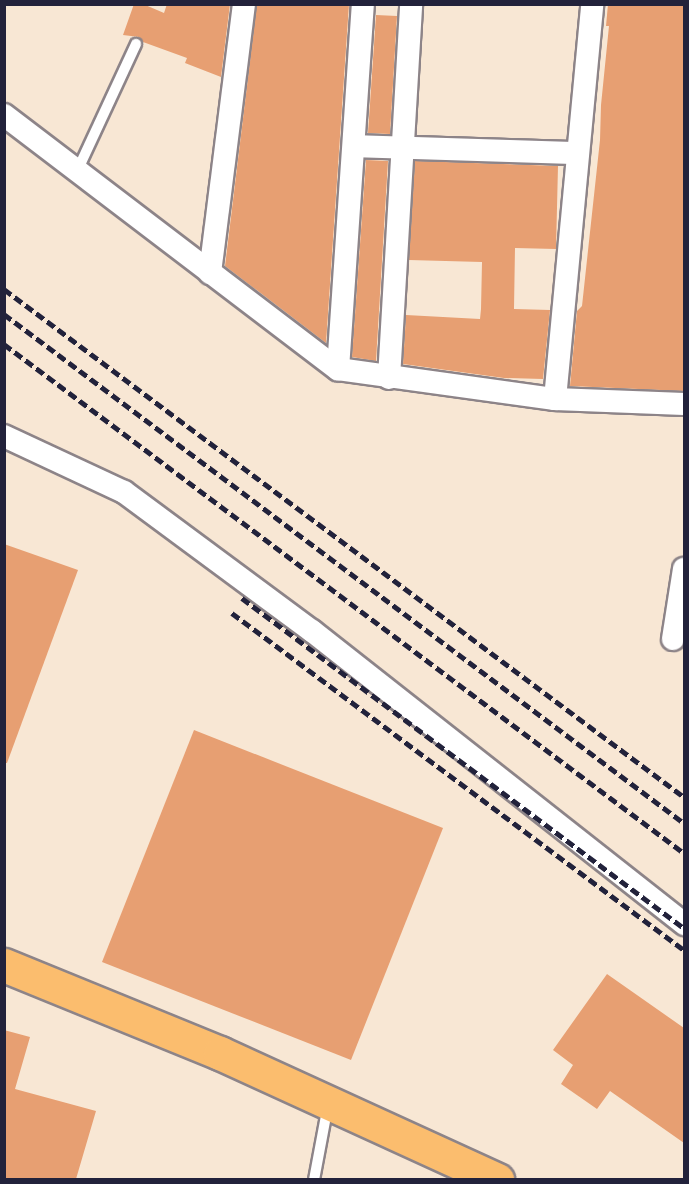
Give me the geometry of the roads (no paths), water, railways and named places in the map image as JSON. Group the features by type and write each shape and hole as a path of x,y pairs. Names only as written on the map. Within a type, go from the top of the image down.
{"main road":[{"path":"4,965 220,1053 497,1179"}],"street":[{"path":"210,273 244,4"},
{"path":"338,369 363,4"},
{"path":"389,378 411,4"},
{"path":"555,399 592,4"},
{"path":"4,115 338,369 389,378 555,399 684,404"},
{"path":"354,146 578,153"},
{"path":"4,436 124,492 312,631 684,924"},
{"path":"674,639 682,598 684,569"}],"lane":[{"path":"78,170 136,44"},
{"path":"314,1179 329,1102"}],"railway":[{"path":"4,289 684,797"},
{"path":"4,314 684,823"},
{"path":"4,344 684,853"},
{"path":"242,598 684,928"},
{"path":"232,613 684,950"}]}
